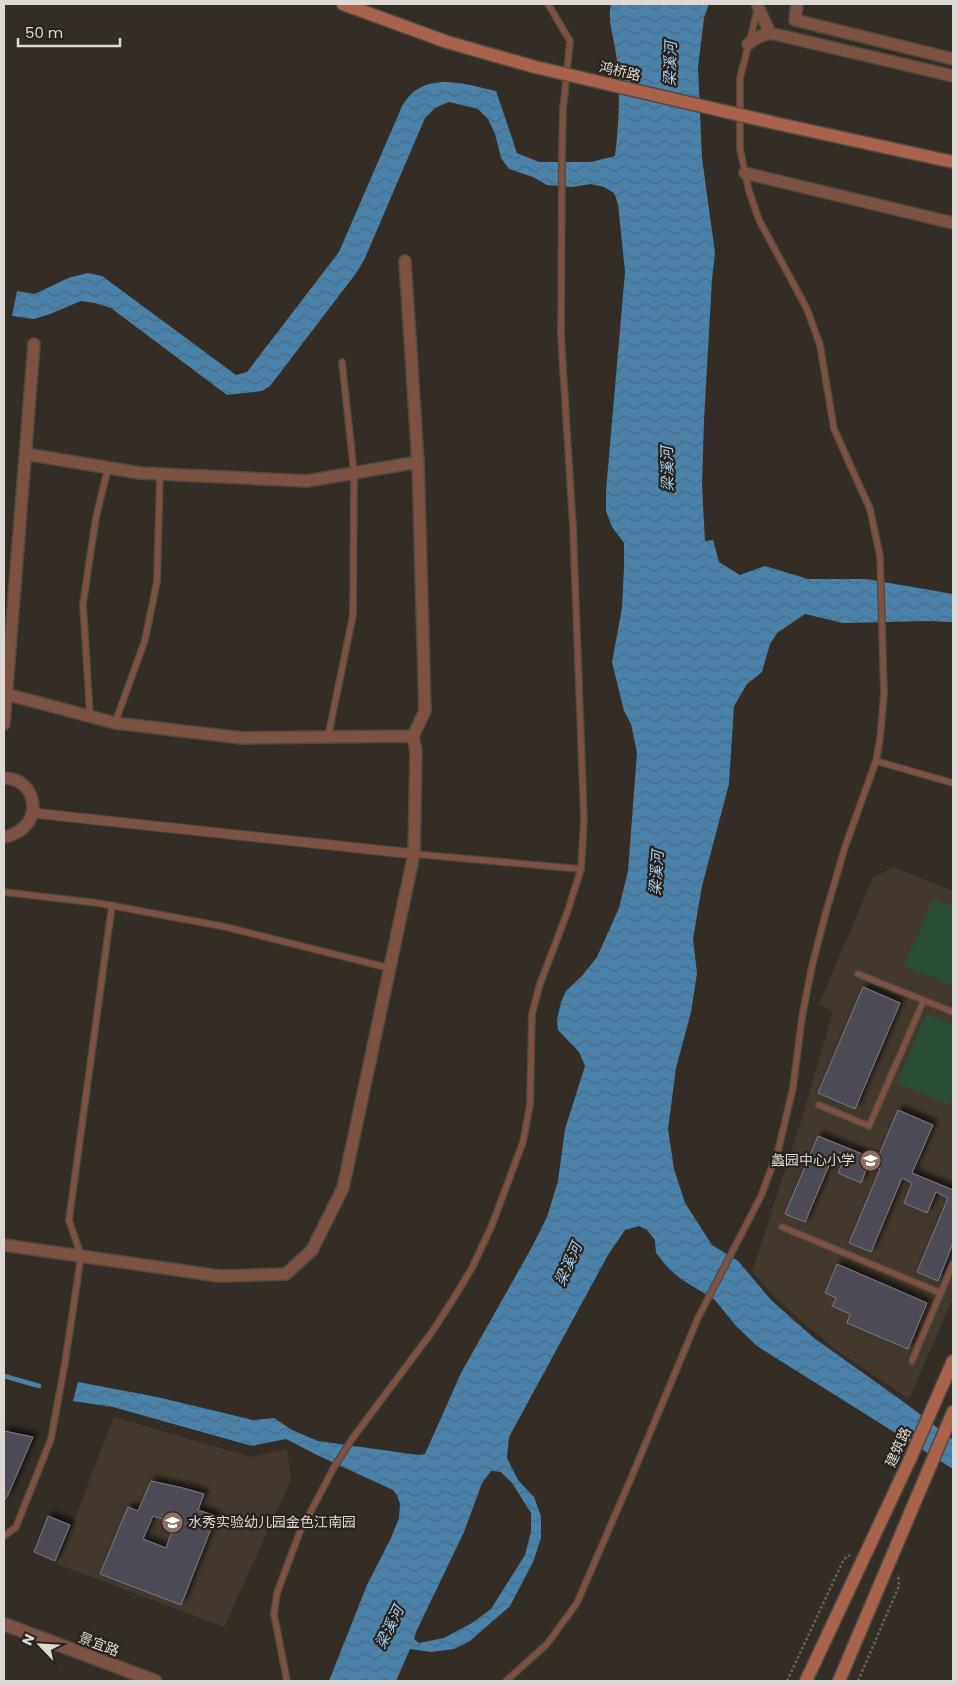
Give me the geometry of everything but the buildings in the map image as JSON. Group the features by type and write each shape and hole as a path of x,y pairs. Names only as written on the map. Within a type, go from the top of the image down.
{"main road":[{"name":"鸿桥路","path":"343,4 446,42 536,67 779,124 953,162"},
{"name":"建筑路","path":"806,1681 911,1457 953,1360"},
{"path":"839,1681 952,1415"}],"street":[{"path":"797,4 795,20 953,59"},
{"path":"759,5 770,33"},
{"path":"748,44 758,37 770,33 953,76"},
{"path":"745,173 953,222"},
{"path":"4,1245 219,1276 286,1274 312,1250 343,1188 414,854 416,752 413,736 425,711 418,462 405,261"},
{"path":"4,724 34,344"},
{"path":"26,454 140,473 307,481 418,462"},
{"path":"6,694 115,723 242,738 413,736"},
{"path":"4,778 17,781 24,786 33,802 33,813 23,830 14,835 4,837"},
{"path":"33,813 414,854"},
{"name":"景宜路","path":"4,1624 155,1681"}],"lane":[{"path":"287,1681 274,1614 277,1593 299,1534 333,1469 352,1439 432,1332 472,1268 492,1225 524,1142 530,1105 532,1014 540,984 567,913 581,869 584,819 573,527 561,336 563,110 570,41 548,4"},
{"path":"506,1681 547,1644 576,1603 632,1476 698,1318 761,1196 778,1151 793,1088 802,1018 814,957 845,848 876,761 880,739 884,694 880,556 870,510 834,429 820,345 807,309 759,220 749,191 740,149 740,78 759,5"},
{"path":"328,737 353,615 354,473 342,362"},
{"path":"90,716 83,604 96,518 108,468"},
{"path":"115,723 145,640 157,581 160,474"},
{"path":"876,761 953,783"},
{"path":"414,854 581,869"},
{"path":"4,892 112,905 226,927 389,968"},
{"path":"4,1536 16,1527 51,1439 65,1363 81,1256 69,1220 112,905"},
{"path":"858,974 953,1012"},
{"path":"819,1105 869,1126 924,1000"},
{"path":"782,1227 941,1293"},
{"path":"912,1360 953,1264"}],"path":[{"path":"787,1681 844,1559 870,1546"},
{"path":"858,1681 900,1586 898,1570"}],"shaded area":[{"name":"蠡园中心小学","path":"893,867 953,891 953,1298 909,1399 835,1349 781,1303 752,1272 803,1115 833,1011 819,1004 873,878"},
{"name":"水秀实验幼儿园金色江南园","path":"114,1417 251,1457 287,1449 291,1480 224,1627 57,1564"}],"green space":[{"path":"933,899 953,907 953,986 904,966"},
{"path":"926,1014 953,1025 953,1096 949,1105 897,1083"}],"water":[{"name":"梁溪河","path":"611,4 709,4 704,18 698,67 702,158 715,253 704,420 702,486 705,541 713,540 719,562 740,575 765,566 808,579 866,579 953,594 953,622 843,623 805,614 777,633 770,644 762,672 747,684 734,706 729,784 702,886 693,939 697,973 691,1012 676,1068 668,1129 674,1169 685,1203 712,1245 738,1261 772,1301 814,1338 908,1405 953,1440 953,1469 757,1346 736,1326 715,1300 681,1279 669,1269 656,1253 655,1240 647,1230 639,1226 625,1230 608,1255 509,1437 507,1458 518,1480 534,1497 541,1516 541,1538 533,1562 510,1606 470,1641 454,1649 431,1652 410,1649 396,1681 329,1681 367,1585 399,1518 400,1504 393,1490 286,1439 252,1446 113,1407 73,1401 78,1382 157,1397 253,1420 274,1418 292,1430 318,1441 418,1455 425,1454 461,1373 547,1217 558,1181 565,1129 585,1066 579,1052 558,1030 557,1020 561,1002 566,991 582,976 597,957 619,908 628,871 637,753 631,724 624,711 612,662 622,608 624,543 612,527 606,511 606,491 625,272 618,204 614,193 604,187 591,184 572,187 547,185 533,177 509,169 501,158 495,134 488,119 478,109 449,102 435,108 425,118 365,258 357,272 270,386 262,391 227,395 111,308 95,303 81,301 34,319 12,316 17,291 35,294 68,278 88,273 102,276 236,375 247,372 339,252 403,104 416,90 426,85 446,82 466,84 496,91 517,153 539,162 591,162 615,156 619,79 610,23","holes":["491,1471 501,1472 512,1483 531,1513 531,1532 525,1555 491,1609 472,1623 444,1638 419,1643 414,1639 416,1632 464,1532 482,1483"]}],"waterway":[{"path":"4,1376 39,1386"}],"place":[{"name":"蠡园中心小学","path":"871,1160"},
{"name":"水秀实验幼儿园金色江南园","path":"172,1522"}]}
